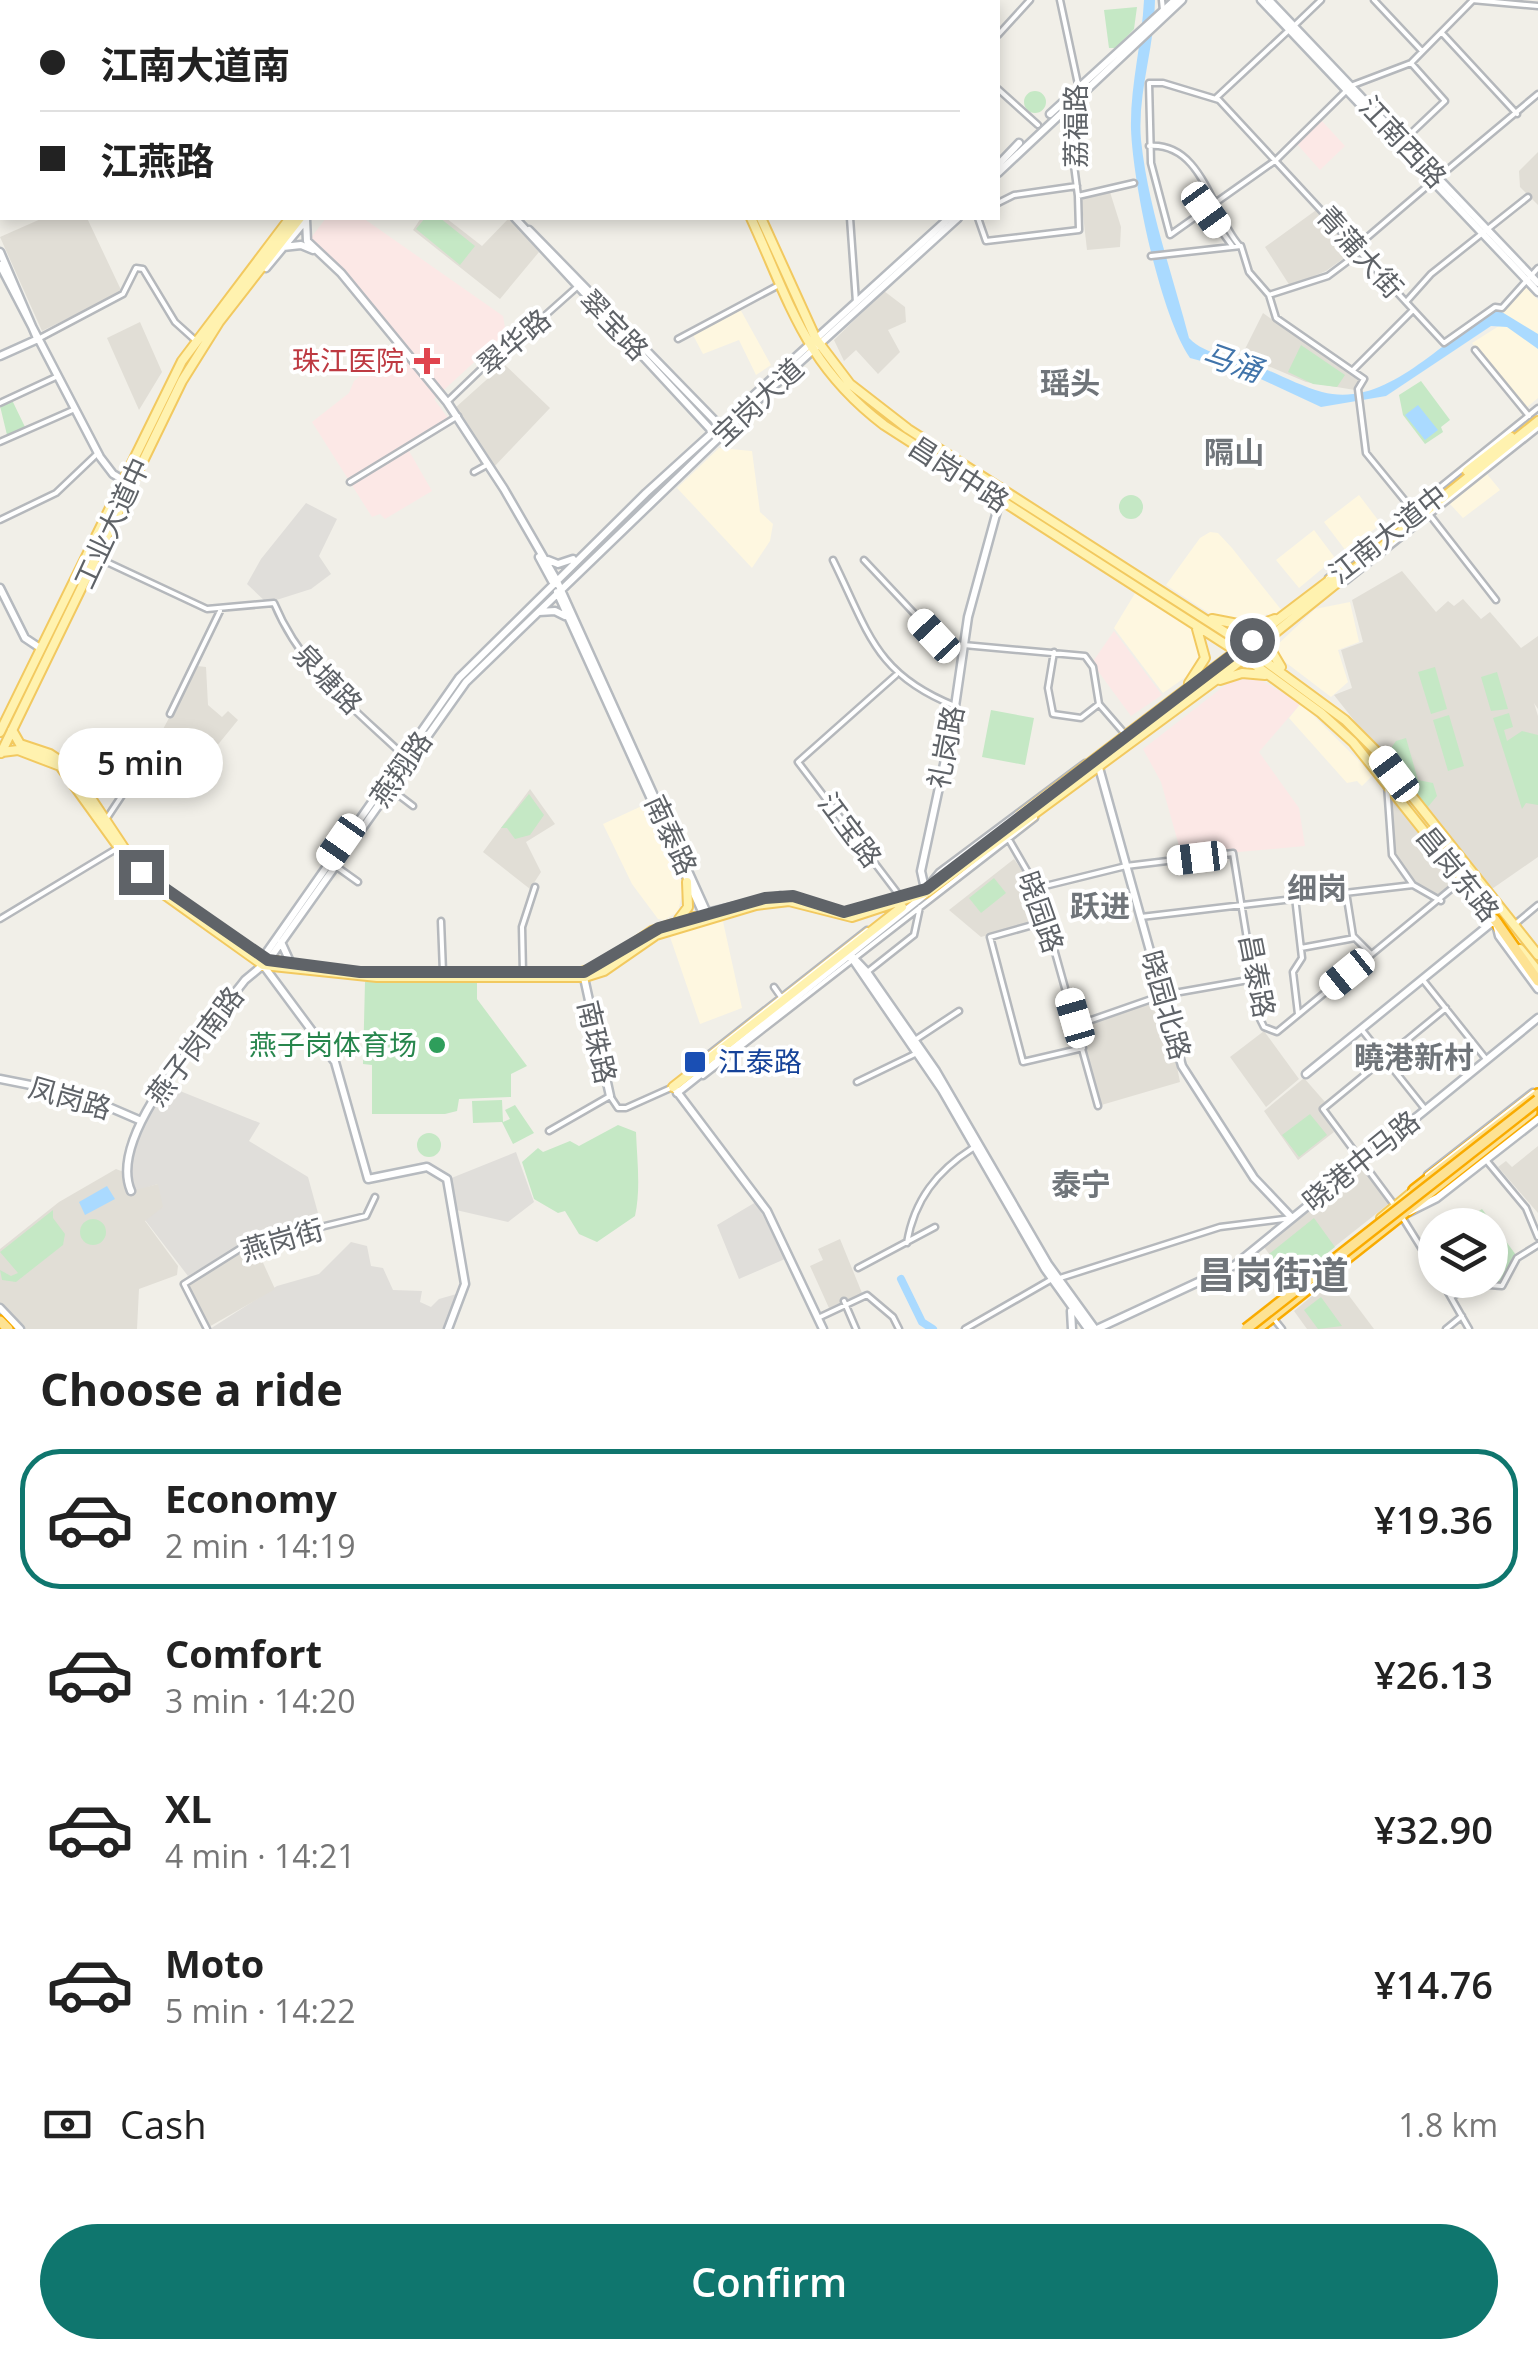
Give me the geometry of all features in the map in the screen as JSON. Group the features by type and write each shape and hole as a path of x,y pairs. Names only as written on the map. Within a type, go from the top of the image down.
{"highway":[{"path":"1495,920 1537,976"},
{"path":"1414,1190 1456,1156 1537,1105"},
{"path":"1405,1214 1453,1180 1537,1105"},
{"path":"1244,1329 1537,1105"},
{"path":"1259,1329 1537,1105"},
{"path":"0,1320 8,1329"}],"main road":[{"path":"1000,167 1038,125 1179,0"},
{"path":"1000,167 1163,10 1179,0"},
{"path":"1261,0 1485,231 1538,292"},
{"path":"1269,0 1291,28"},
{"name":"江南西路","path":"1349,88 1403,140 1435,180"},
{"path":"0,732 196,340 287,220"},
{"name":"工业大道中","path":"1,754 96,557 126,482 182,381 237,298 302,220"},
{"path":"237,298 284,247 303,220"},
{"name":"南泰路","path":"304,220 307,241 349,282 447,402 555,580"},
{"name":"翠宝路","path":"518,220 720,426"},
{"name":"昌岗中路","path":"751,220 779,285 841,388 875,418 997,500 1245,658"},
{"name":"昌岗中路","path":"762,220 814,346 850,384 881,410 1249,648"},
{"name":"宝岗大道","path":"559,590 947,220"},
{"name":"宝岗大道","path":"555,580 686,456 956,220"},
{"name":"南泰路","path":"284,247 306,246 334,270 456,417 544,556 705,916"},
{"path":"0,252 38,339"},
{"path":"0,265 98,453 126,482"},
{"path":"1529,278 1538,283"},
{"name":"翠宝路","path":"580,285 713,432"},
{"path":"0,356 38,339"},
{"name":"江南大道中","path":"1416,516 1503,440 1536,418"},
{"name":"江南大道中","path":"1096,761 1125,734 1236,651 1272,636 1324,589 1501,454 1536,418"},
{"path":"686,456 691,464"},
{"path":"672,469 678,476"},
{"path":"977,486 985,483 983,477"},
{"name":"礼岗路","path":"928,893 922,864 955,706 962,646 991,542 997,500 1004,489"},
{"path":"544,556 562,564 583,553"},
{"path":"570,566 576,573"},
{"name":"燕翔路","path":"278,940 456,693 534,615 555,580"},
{"path":"0,588 24,638 40,648"},
{"name":"江南大道中","path":"1096,761 1212,683 1245,658 1249,648 1292,610 1324,589"},
{"name":"南泰路","path":"559,590 569,620 705,916"},
{"name":"燕翔路","path":"265,961 450,688 540,603 559,590"},
{"path":"534,615 550,610 569,620"},
{"path":"1196,613 1226,625 1254,627 1292,610"},
{"path":"1182,690 1205,658 1204,643 1194,624"},
{"path":"1272,636 1273,656 1294,682"},
{"name":"昌岗东路","path":"1249,648 1366,738 1536,949"},
{"name":"昌岗东路","path":"1245,658 1336,726 1495,920"},
{"path":"1212,683 1242,672 1269,676"},
{"path":"12,730 20,744 50,754 70,768 118,847"},
{"path":"1,754 18,750 60,766 118,847 166,892 265,961 335,1062 368,1179 427,1167 448,1181 465,1284 448,1329"},
{"path":"823,1329 767,1211 675,1090 1096,761"},
{"name":"晓园北路","path":"1096,761 1182,1066 1254,1178 1292,1218"},
{"path":"676,922 688,908 687,882"},
{"path":"265,961 360,972 584,976 676,922 781,900 844,917 875,912 928,893"},
{"path":"265,961 394,978 584,976 604,971 656,935 772,896 793,896 844,912 906,900"},
{"path":"851,956 906,900"},
{"path":"875,912 881,924"},
{"path":"1306,1074 1495,920 1499,936 1538,988"},
{"path":"278,940 291,964"},
{"path":"851,956 978,1146"},
{"name":"燕子岗南路","path":"132,1191 125,1166 139,1120 246,980 265,961"},
{"path":"864,974 915,1040 1070,1305 1093,1329"},
{"name":"南珠路","path":"584,976 610,1096"},
{"path":"718,1056 783,998 800,995"},
{"name":"晓港中马路","path":"1093,1329 1231,1267 1538,1018"},
{"name":"凤岗路","path":"0,1078 80,1095 139,1120"},
{"path":"1405,1214 1436,1198 1486,1160 1537,1105"},
{"path":"1244,1329 1414,1190 1537,1105"},
{"path":"1259,1329 1537,1105"},
{"path":"1055,1279 1093,1329"},
{"path":"1070,1305 1072,1329"},
{"path":"0,1308 20,1329"}],"street":[{"path":"1000,33 1030,0"},
{"name":"荔福路","path":"1060,0 1079,91 1078,196 1134,184"},
{"path":"1162,0 1163,10"},
{"path":"1322,0 1216,98 1162,83 1148,83 1149,146 1170,236 1276,160 1349,88 1411,64 1472,0 1538,6"},
{"path":"1374,0 1422,52"},
{"path":"1442,33 1517,114"},
{"path":"1403,140 1445,101 1411,64"},
{"path":"1000,91 1038,125"},
{"path":"1269,296 1328,276 1538,94"},
{"name":"青蒲大街","path":"1216,98 1444,343 1495,307 1502,308 1529,278"},
{"path":"1149,146 1180,154 1218,201 1218,217 1241,246 1249,272 1269,296 1276,318 1364,379 1358,390 1366,453 1416,516 1429,514 1501,454"},
{"path":"1000,202 1014,195 1077,186"},
{"path":"979,220 986,240 1079,230 1078,196"},
{"path":"1406,302 1431,274 1528,198"},
{"path":"1206,210 1233,247"},
{"path":"850,220 856,303"},
{"path":"1151,256 1241,246"},
{"path":"38,339 123,294 136,268 144,269 175,322 196,340"},
{"path":"1529,278 1538,268"},
{"name":"翠华路","path":"447,402 523,329 531,328 580,285"},
{"path":"678,339 779,285"},
{"path":"1352,370 1413,310"},
{"path":"1475,350 1536,418"},
{"path":"0,403 58,376"},
{"path":"0,442 74,409"},
{"path":"350,482 456,417"},
{"path":"0,520 56,494 98,453"},
{"path":"474,472 484,466"},
{"path":"1429,514 1496,600"},
{"name":"泉塘路","path":"96,557 207,610 274,603 290,640 311,666 402,754"},
{"path":"833,560 881,658 916,690 955,706"},
{"path":"864,560 942,643 1085,656 1093,667 1099,704 1125,734"},
{"path":"170,714 220,611"},
{"path":"1054,652 1048,688 1053,714 1081,718 1099,704"},
{"name":"江宝路","path":"896,675 798,762 906,900"},
{"path":"105,822 162,735"},
{"path":"1387,785 1392,855 1413,885 1441,901"},
{"path":"388,787 413,806"},
{"path":"977,852 1008,838 1028,814"},
{"name":"晓园路","path":"1008,838 1037,888 1098,1106"},
{"path":"0,919 118,847"},
{"name":"昌泰路","path":"1126,866 1233,853 1264,1027 1277,1032 1462,880"},
{"path":"334,864 358,882"},
{"path":"1037,888 1126,866"},
{"path":"1141,917 1413,885"},
{"path":"523,973 522,927 535,887"},
{"path":"1346,892 1354,938 1372,955"},
{"path":"864,974 914,935 920,907 928,893"},
{"path":"1295,897 1302,958 1293,972 1298,1014"},
{"path":"1514,925 1538,905"},
{"path":"851,956 920,907"},
{"path":"440,921 442,972"},
{"path":"1047,921 990,937 1023,1062 1083,1048"},
{"path":"774,988 783,998 864,932 881,924"},
{"path":"1301,948 1354,938"},
{"path":"1077,1025 1163,996 1254,979"},
{"path":"1424,980 1486,1059"},
{"path":"1395,1206 1323,1108 1446,1008"},
{"path":"915,1040 959,1011"},
{"path":"1362,1030 1425,1109"},
{"path":"858,1082 917,1052"},
{"path":"549,1131 610,1096 618,1108 626,1108 675,1090"},
{"path":"907,1243 910,1222 929,1186 978,1146"},
{"path":"1486,1160 1526,1208 1538,1237"},
{"name":"燕岗街","path":"207,1329 184,1284 246,1245 366,1216 376,1197"},
{"path":"1405,1214 1418,1238"},
{"path":"965,1329 1055,1279 1220,1227 1292,1218"},
{"path":"858,1268 935,1227"},
{"path":"1508,1276 1518,1258 1538,1244"},
{"path":"818,1318 867,1295 898,1327"},
{"path":"1453,1298 1468,1329"},
{"path":"845,1303 856,1329"},
{"path":"1446,1329 1462,1316"},
{"path":"1274,1319 1282,1329"},
{"path":"890,1329 898,1327"}],"shaded area":[{"path":"1321,120 1345,146 1320,170 1297,144"},
{"path":"1538,152 1538,205 1520,187 1519,171"},
{"path":"1110,192 1121,227 1120,247 1087,250 1081,197"},
{"path":"1319,208 1354,251 1326,271 1290,286 1265,247"},
{"path":"38,220 88,220 122,292 42,331 0,237"},
{"name":"珠江医院","path":"324,220 366,220 503,316 506,333 434,399 451,422 409,451 432,491 385,519 380,514 372,517 312,422 349,393 354,381 401,340 346,272 310,239"},
{"path":"420,220 449,220 482,246 511,220 539,252 500,299 413,230"},
{"path":"1525,286 1538,300 1538,398 1526,408 1472,343 1499,326 1501,313"},
{"path":"884,291 905,307 906,322 888,330 900,352 878,374 856,350 844,361 834,340"},
{"path":"740,309 771,365 756,375 739,340 703,354 692,333"},
{"path":"1263,313 1359,381 1355,390 1306,382 1242,355"},
{"path":"140,322 162,372 139,410 107,338"},
{"path":"504,364 550,408 493,468 455,408"},
{"path":"719,448 752,451 760,512 773,524 770,541 752,568 677,488"},
{"path":"1487,474 1500,490 1463,518 1450,504"},
{"path":"1359,495 1381,524 1346,551 1324,522"},
{"path":"306,503 337,519 319,556 331,574 311,589 267,603 247,584 261,559"},
{"path":"1314,530 1335,558 1299,588 1276,560"},
{"path":"1210,532 1218,533 1232,548 1283,612 1273,619 1267,614 1254,623 1218,619 1166,585 1200,538"},
{"path":"1402,571 1436,612 1448,601 1454,606 1463,599 1481,619 1490,612 1521,648 1538,636 1538,709 1534,703 1538,716 1538,857 1489,891 1334,695 1352,688 1341,650 1363,642 1352,600"},
{"path":"1137,590 1193,626 1203,659 1197,669 1163,693 1114,628"},
{"path":"1350,602 1359,642 1338,650 1348,682 1331,697 1276,655 1274,648 1315,609"},
{"path":"1114,631 1162,695 1131,716 1092,663"},
{"path":"197,666 206,667 208,705 222,717 228,711 238,720 203,763 162,731"},
{"path":"1255,677 1301,703 1259,752 1299,808 1305,846 1206,855 1202,848 1181,853 1161,782 1143,749 1228,683"},
{"path":"1301,703 1373,775 1362,786 1357,781 1347,783 1289,718"},
{"path":"530,789 555,824 526,842 541,872 530,889 483,852"},
{"path":"1393,796 1459,879 1441,897 1411,880 1396,856 1388,800"},
{"path":"646,804 684,885 678,912 664,920 658,919 632,884 603,824"},
{"path":"1014,859 1035,889 1043,919 981,937 949,910"},
{"path":"722,917 742,1008 700,1024 669,934"},
{"path":"1163,995 1180,1082 1098,1106 1077,1025"},
{"path":"1264,1031 1299,1079 1266,1107 1230,1057"},
{"path":"1304,1078 1325,1102 1319,1110 1334,1132 1298,1160 1264,1111"},
{"path":"170,1087 260,1123 249,1141 308,1177 321,1224 249,1240 188,1276 145,1220 158,1184 135,1191 129,1174 143,1122"},
{"path":"1538,1146 1538,1213 1498,1167 1506,1161 1512,1167"},
{"path":"516,1152 534,1202 508,1222 456,1210 449,1179"},
{"path":"1360,1163 1391,1202 1290,1282 1261,1243"},
{"path":"116,1169 129,1174 135,1190 158,1184 163,1207 145,1221 178,1266 177,1275 139,1289 137,1329 24,1329 0,1304 0,1249 59,1202"},
{"path":"756,1202 785,1259 739,1279 717,1225"},
{"path":"840,1239 862,1293 829,1308 810,1266 823,1260 818,1249"},
{"path":"351,1242 367,1246 371,1266 383,1268 393,1290 422,1291 420,1302 431,1307 439,1299 460,1293 445,1329 210,1329 277,1286 319,1274"},
{"path":"254,1243 275,1289 207,1328 184,1284"},
{"path":"1335,1277 1374,1329 1307,1329 1294,1311"}],"green space":[{"path":"1137,7 1134,29 1116,48 1109,48 1104,10"},
{"path":"1035,91 1043,94 1043,110 1035,113 1027,110 1024,102 1027,94"},
{"path":"423,220 442,220 475,246 460,265 416,229"},
{"path":"1301,345 1345,375 1337,387 1313,384 1288,372"},
{"path":"1421,381 1450,420 1441,427 1443,432 1425,444 1403,415 1399,395"},
{"path":"12,400 25,427 7,435 0,406"},
{"path":"1131,495 1140,498 1140,516 1131,519 1122,516 1119,507 1122,498"},
{"path":"1435,667 1447,709 1431,714 1418,672"},
{"path":"1497,672 1508,709 1491,711 1481,677"},
{"path":"991,710 1034,718 1025,765 982,757"},
{"path":"1509,713 1513,727 1504,730 1507,741 1522,731 1538,735 1538,805 1526,803 1522,809 1493,718"},
{"path":"1449,715 1464,766 1448,771 1433,720"},
{"path":"1406,738 1418,780 1433,783 1437,796 1427,808 1386,755 1396,741"},
{"path":"529,794 544,815 530,835 515,839 507,828 501,828"},
{"path":"994,878 1006,893 981,913 969,898"},
{"name":"燕子岗体育场","path":"477,981 477,999 527,1066 511,1074 511,1097 459,1099 457,1111 445,1114 372,1114 372,1065 363,1064 365,982"},
{"path":"502,1100 503,1122 510,1119 505,1110 515,1105 534,1133 513,1144 502,1122 473,1123 472,1101"},
{"path":"1310,1114 1327,1135 1299,1157 1282,1135"},
{"path":"618,1125 636,1132 635,1216 597,1242 579,1234 565,1211 558,1213 534,1199 522,1162 538,1148 543,1152 570,1141 579,1146"},
{"path":"429,1133 438,1136 438,1154 429,1157 420,1154 417,1145 420,1136"},
{"path":"53,1210 53,1218 65,1234 63,1245 16,1282 2,1280 0,1270 11,1276 18,1273 0,1252"},
{"path":"1314,1218 1335,1247 1290,1282 1269,1254"},
{"path":"93,1219 103,1222 103,1242 93,1245 83,1242 80,1232 83,1222"},
{"path":"1508,1244 1516,1255 1508,1268"},
{"path":"1321,1297 1342,1326 1318,1329 1304,1310"}],"water":[{"name":"马涌","path":"1144,0 1155,0 1140,122 1144,165 1189,338 1212,352 1306,387 1346,395 1392,381 1497,309 1538,334 1538,349 1507,327 1491,326 1386,396 1321,407 1250,374 1190,358 1159,281 1133,153 1132,97"},
{"path":"1418,405 1438,430 1425,440 1405,415"},
{"path":"107,1186 115,1199 85,1215 79,1202"}],"waterway":[{"path":"901,1279 922,1322 933,1329"}],"place":[{"name":"珠江医院","path":"427,361"},
{"name":"燕子岗体育场","path":"437,1045"},
{"name":"江泰路","path":"695,1062"}],"district":[{"name":"瑶头","path":"1070,384"},
{"name":"隔山","path":"1234,453"},
{"name":"细岗","path":"1317,889"},
{"name":"跃进","path":"1100,907"},
{"name":"曉港新村","path":"1414,1058"},
{"name":"泰宁","path":"1081,1185"},
{"name":"昌岗街道","path":"1273,1276"}],"route":[{"path":"141,872 262,959 360,972 584,972 600,967 659,928 765,898 793,896 853,912 926,889 1252,640"}]}
